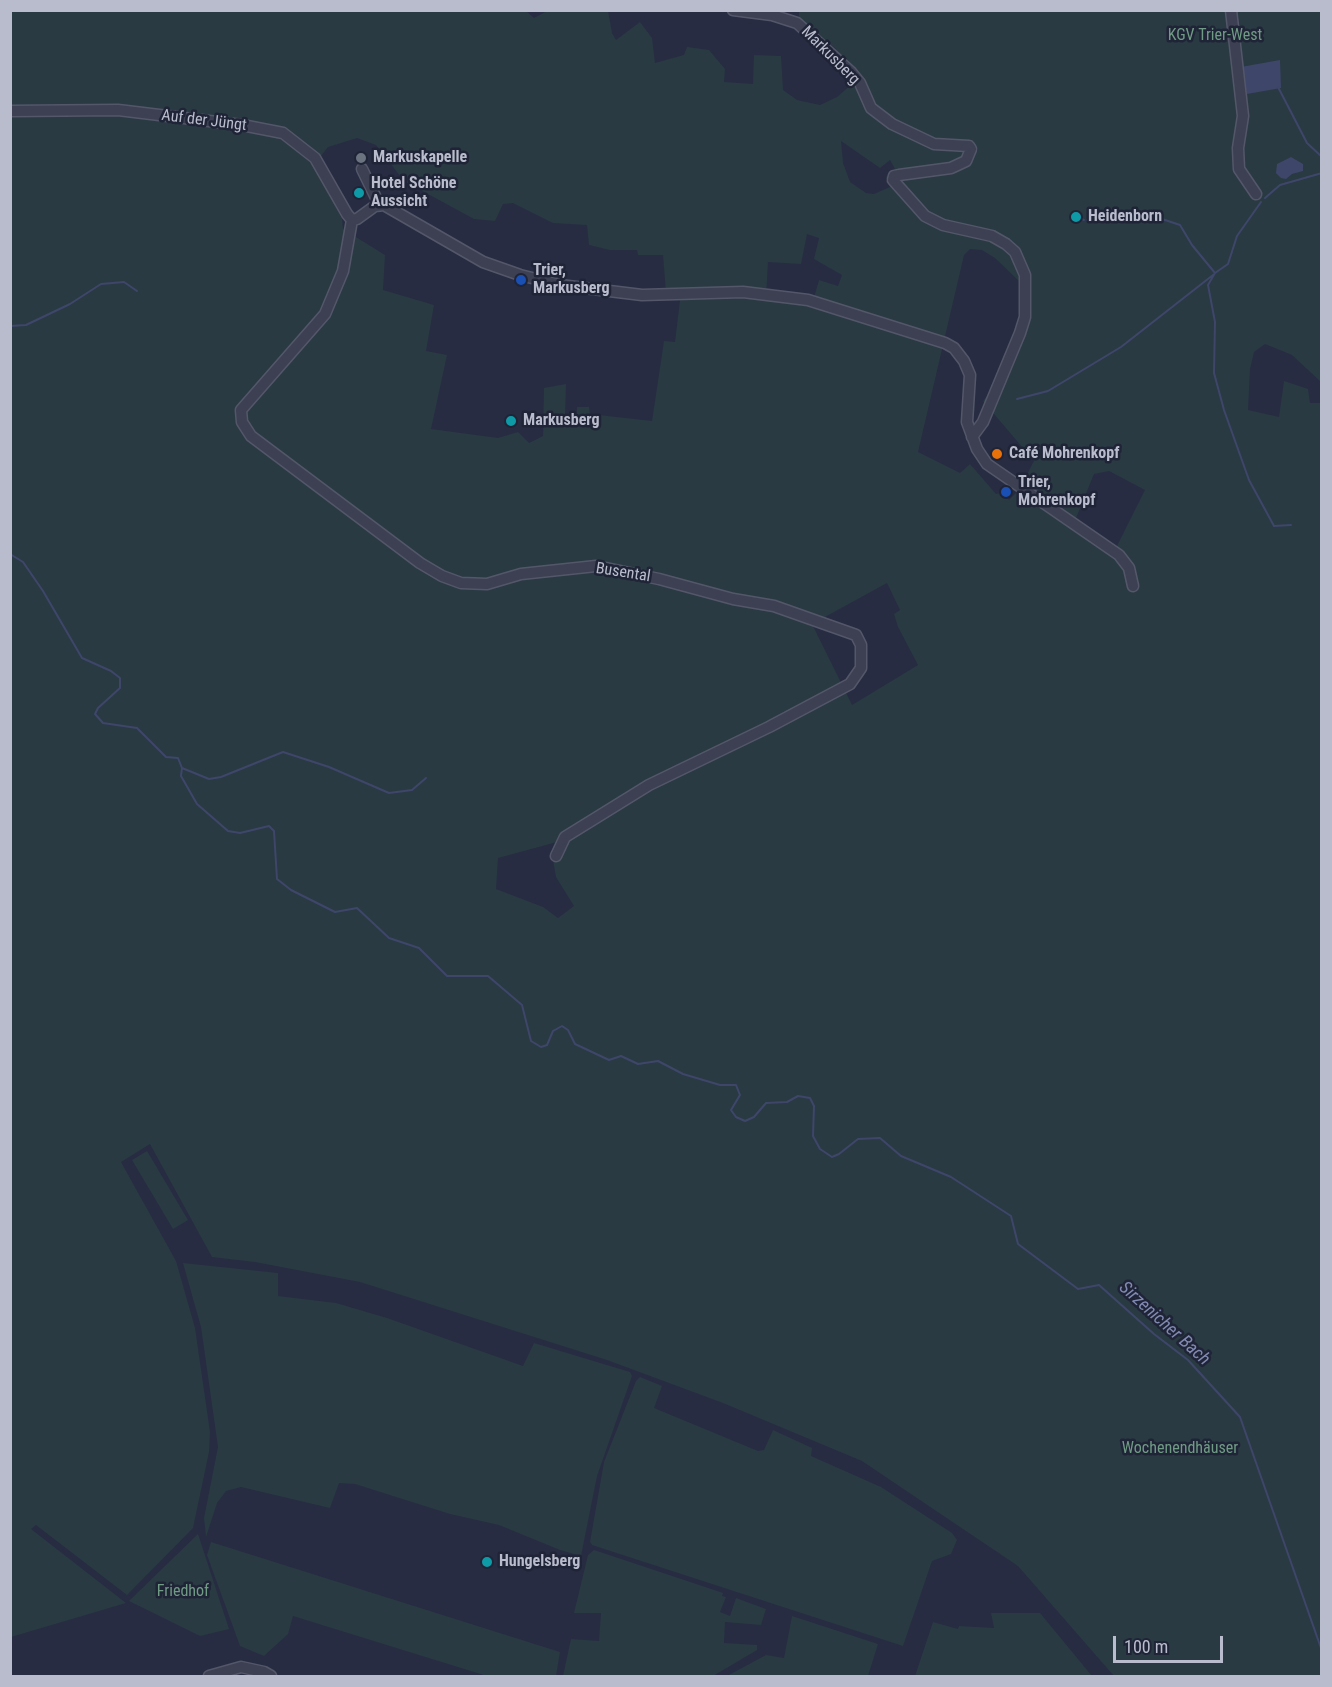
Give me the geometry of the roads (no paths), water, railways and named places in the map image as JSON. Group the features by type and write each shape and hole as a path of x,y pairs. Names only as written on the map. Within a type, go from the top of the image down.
{"street":[{"name":"Markusberg","path":"733,10 772,15 797,23 851,72 860,83 871,108 892,124 934,144 969,146 971,149 966,161 951,168 894,176 894,180 925,216 944,225 992,236 1014,252 1023,269 1026,297 1025,317 987,414 972,437"},
{"path":"1231,10 1243,116 1238,148 1239,169 1256,194"},
{"name":"Auf der Jüngt","path":"10,111 118,110 242,125 284,133 315,158 352,219"},
{"path":"362,170 379,204 391,208 483,262 540,280 642,295 743,292 799,298 937,340 954,348 970,375 967,422 972,437 987,464 1119,555 1129,567 1133,586"},
{"path":"352,219 357,219 379,204"},
{"name":"Busental","path":"352,219 343,272 325,314 241,410 242,422 251,436 420,563 442,576 461,583 487,584 521,574 596,566 659,579 733,600 774,606 856,635 861,645 861,668 850,684 769,727 649,785 565,837 556,856"},
{"path":"209,1677 241,1667 264,1672 271,1677"}],"water":[{"path":"1280,60 1281,88 1247,94 1241,67"},
{"path":"1291,157 1303,164 1303,171 1292,174 1286,179 1281,178 1276,173 1277,164"}],"waterway":[{"path":"1278,87 1307,143 1322,157"},
{"path":"1265,198 1280,185 1322,173"},
{"path":"1120,214 1162,219 1180,225 1192,245 1215,273 1228,264 1237,236 1261,202"},
{"path":"1087,220 1118,215"},
{"path":"1076,217 1084,220"},
{"path":"1215,273 1208,285 1215,322 1214,373 1224,410 1249,480 1274,526 1291,525"},
{"path":"1017,399 1048,391 1121,347 1213,275"},
{"path":"10,326 26,325 70,304 101,284 124,282 137,291"},
{"name":"Sirzenicher Bach","path":"10,554 23,562 43,591 82,658 111,671 120,678 120,688 98,708 95,714 103,723 137,728 166,757 178,758 182,768 181,776 197,804 228,831 240,833 269,826 274,831 277,879 291,890 335,912 357,908 389,938 419,948 447,976 488,976 522,1005 531,1041 541,1047 547,1045 553,1031 562,1026 568,1030 575,1044 609,1060 621,1056 638,1064 658,1061 683,1074 720,1085 736,1085 740,1095 731,1110 736,1117 745,1121 754,1117 766,1103 787,1102 798,1096 810,1098 814,1106 813,1136 820,1149 832,1157 858,1139 880,1138 901,1156 951,1177 1011,1216 1018,1244 1078,1289 1099,1285 1154,1334 1188,1360 1240,1417 1322,1651"},
{"path":"182,768 209,779 221,777 283,752 329,767 389,793 412,790 426,778"}],"place":[{"name":"Markuskapelle","path":"361,158"},
{"name":"Hotel Schöne Aussicht","path":"359,193"},
{"name":"Heidenborn","path":"1076,217"},
{"name":"Trier, Markusberg","path":"521,280"},
{"name":"Markusberg","path":"511,421"},
{"name":"Café Mohrenkopf","path":"997,454"},
{"name":"Trier, Mohrenkopf","path":"1006,492"},
{"name":"Hungelsberg","path":"487,1562"}],"park label":[{"name":"KGV Trier-West","path":"1215,36"},
{"name":"Wochenendhäuser","path":"1180,1449"},
{"name":"Friedhof","path":"183,1592"}]}
